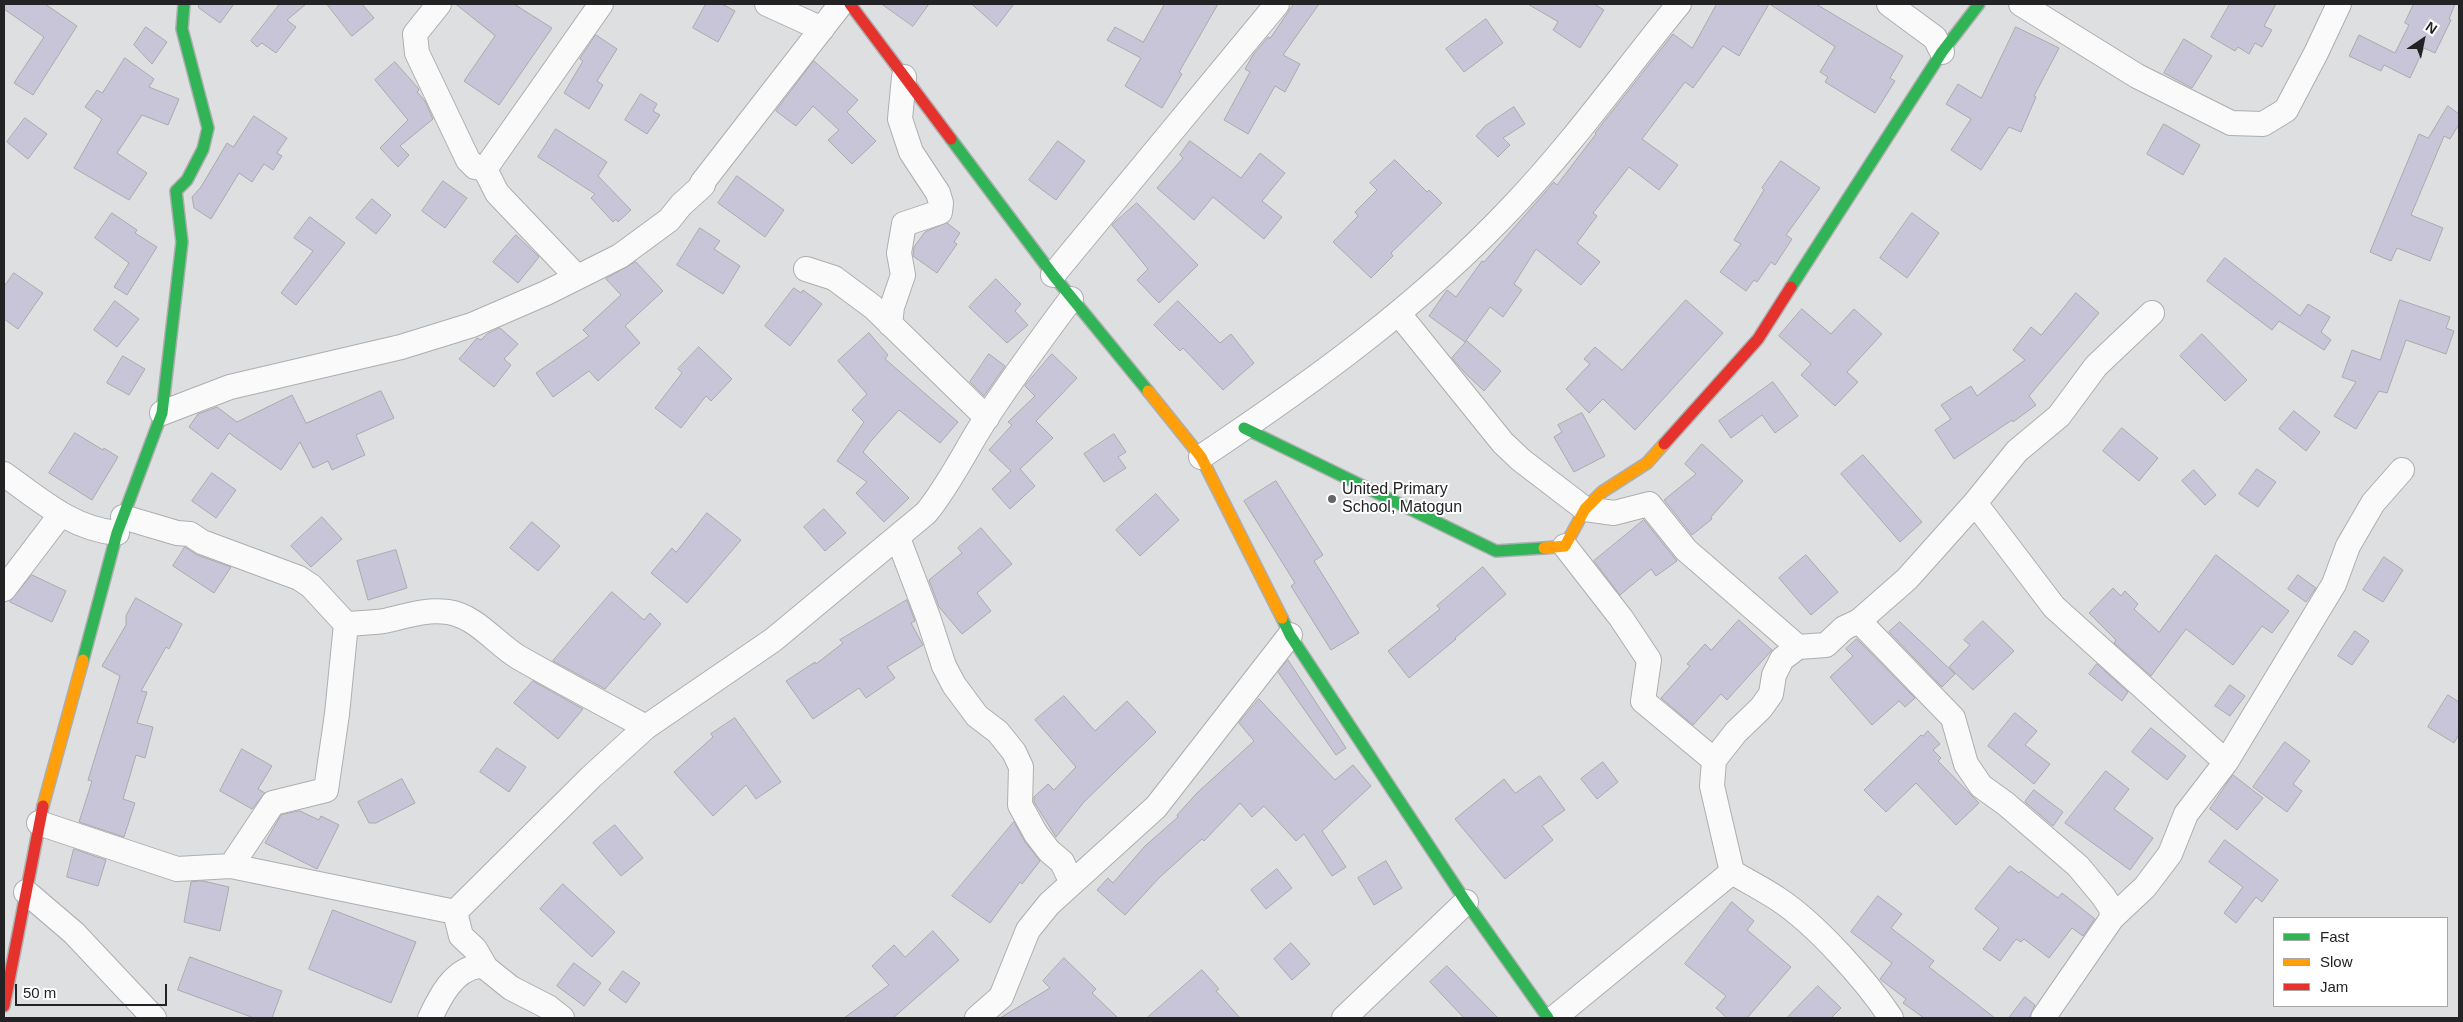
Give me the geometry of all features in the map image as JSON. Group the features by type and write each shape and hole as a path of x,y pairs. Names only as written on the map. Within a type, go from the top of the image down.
{"street":[{"path":"4,1006 40,823 120,525 162,413 182,242 176,191 187,180 203,149 208,128 182,29 184,4"},
{"path":"439,4 417,30 415,38 416,48 468,160 475,167 485,169"},
{"path":"485,169 601,4"},
{"path":"767,4 822,29"},
{"path":"162,413 230,387 401,347 472,325 577,278 620,256 669,220 681,205 703,185 702,183 841,4"},
{"path":"850,4 1071,299 1201,457 1290,635 1466,902 1548,1018"},
{"path":"1053,275 1277,4"},
{"path":"1201,457 1342,359 1399,314 1514,206 1679,4"},
{"path":"1889,4 1935,38 1942,52"},
{"path":"1565,546 1585,510 1602,492 1647,463 1758,340 1942,52 1979,4"},
{"path":"2022,4 2137,76 2231,123 2262,124 2286,110 2339,4"},
{"path":"890,324 892,307 903,275 899,253 904,224 940,212 942,203 911,152 900,119 904,77"},
{"path":"485,169 496,193 577,278"},
{"path":"806,269 834,278 867,302 987,418"},
{"path":"455,912 591,777 646,727 773,640 926,513 941,495 987,418 1036,345 1071,299"},
{"path":"1891,1018 1873,992 1813,928 1779,899 1732,872 1712,786 1714,760 1736,732 1761,708 1771,694 1774,675 1782,659 1798,647 1826,645 1844,628 1859,621 1907,579 1975,503 2017,452 2058,416 2096,366 2152,313"},
{"path":"1399,314 1503,443 1522,460 1585,510 1614,513 1650,504 1686,550 1798,647"},
{"path":"1244,428 1496,551 1565,546"},
{"path":"2043,1018 2112,918 2144,887 2170,854 2186,814 2226,762 2334,584 2348,546 2373,503 2402,470"},
{"path":"4,474 61,514 90,529 120,525 190,534 202,542 299,578 311,586 346,624 337,714 326,790 272,802 231,866"},
{"path":"1975,503 2054,607 2226,762"},
{"path":"4,589 61,514"},
{"path":"898,538 928,617 944,666 978,716 998,732 1014,752 1021,766 1020,805 1036,834 1049,851 1062,862 1071,881"},
{"path":"1565,546 1626,625 1649,660 1643,701 1714,760"},
{"path":"346,624 384,621 402,615 428,612 460,615 471,620 516,656 646,727"},
{"path":"1859,621 1953,718 1966,764 1981,786 2006,804 2078,866 2103,896 2110,908 2112,918"},
{"path":"977,1018 1001,998 1028,930 1057,894 1156,806 1290,635"},
{"path":"40,823 177,869 231,866 455,912"},
{"path":"1554,1018 1732,872"},
{"path":"26,892 74,933 154,1018"},
{"path":"1344,1018 1466,902"},
{"path":"455,912 461,936 455,978"},
{"path":"461,936 475,949 481,962 511,988 548,1007 562,1018"},
{"path":"430,1018 440,999 455,978 464,971 479,966 481,962"}],"building":[{"path":"4,4 45,4 77,26 33,95 14,83 44,37 4,9"},
{"path":"199,4 234,4 220,23 199,8"},
{"path":"280,4 306,4 287,20 296,27 276,53 262,43 257,47 251,41"},
{"path":"327,4 362,4 374,18 352,36"},
{"path":"456,4 514,4 552,28 499,105 464,81 495,36"},
{"path":"706,4 722,4 735,11 718,42 693,28"},
{"path":"882,4 929,4 913,26"},
{"path":"972,4 1014,4 997,26"},
{"path":"1165,4 1218,4 1179,72 1182,74 1162,108 1125,86 1141,58 1107,40 1115,27 1143,42"},
{"path":"1294,4 1319,4 1283,55 1300,64 1285,92 1275,86 1248,134 1224,120 1250,72 1245,69 1253,55 1268,37 1270,38"},
{"path":"1528,4 1594,4 1604,10 1580,48 1553,30 1558,22"},
{"path":"1717,4 1769,4 1739,56 1723,46 1693,88 1685,82 1642,139 1678,165 1659,190 1629,167 1593,213 1597,216 1577,243 1600,262 1581,285 1536,249 1514,284 1522,290 1503,317 1490,307 1465,342 1429,316 1447,290 1456,297 1482,261 1484,262 1554,182 1557,185 1595,133 1673,34 1692,48"},
{"path":"1770,4 1816,4 1903,56 1890,78 1895,81 1875,113 1825,82 1828,77 1820,72 1835,47"},
{"path":"2230,4 2276,4 2264,26 2272,30 2262,47 2255,43 2249,54 2238,47 2235,51 2211,37"},
{"path":"2414,4 2455,4 2449,19 2451,20 2435,53 2424,48 2410,78 2384,65 2381,71 2349,56 2359,35 2395,53 2409,25 2405,23"},
{"path":"1486,19 1503,43 1464,72 1446,49"},
{"path":"146,27 167,42 152,64 134,45"},
{"path":"2016,27 2059,48 2034,96 2036,97 2021,132 2009,127 1981,170 1951,150 1971,119 1946,104 1958,84 1981,98"},
{"path":"596,35 617,49 597,81 603,85 589,109 564,93 583,61 580,59"},
{"path":"2184,39 2212,56 2192,88 2164,73"},
{"path":"125,58 154,79 149,87 179,99 168,125 142,115 117,153 147,173 129,200 74,168 102,119 85,107 97,90 102,93"},
{"path":"814,61 858,100 847,112 876,141 852,164 828,140 839,130 813,106 796,126 776,111"},
{"path":"395,62 418,88 417,92 425,101 433,119 400,146 409,155 398,167 380,148 408,120 375,80"},
{"path":"641,94 657,104 653,111 660,115 647,134 625,120"},
{"path":"2448,106 2459,114 2459,124 2450,139 2444,136 2411,215 2443,228 2430,261 2397,248 2391,261 2370,252 2419,134 2428,138"},
{"path":"1514,107 1525,124 1503,138 1510,145 1498,157 1476,136 1485,126"},
{"path":"254,116 287,138 277,153 282,156 273,170 264,164 252,182 239,173 211,219 194,208 192,197 201,187 227,143 233,147"},
{"path":"25,118 47,134 28,159 7,142"},
{"path":"2164,124 2200,145 2183,175 2147,154"},
{"path":"556,129 607,162 598,176 631,210 618,222 616,219 613,222 591,198 595,194 538,157"},
{"path":"1058,141 1085,161 1056,200 1029,180"},
{"path":"1190,141 1241,178 1260,153 1285,173 1262,201 1282,217 1264,239 1213,197 1194,220 1157,188 1183,158 1180,155"},
{"path":"1395,160 1427,192 1429,190 1442,203 1391,253 1393,256 1371,278 1333,242 1358,216 1355,212 1377,190 1370,183"},
{"path":"1781,161 1820,188 1786,235 1792,239 1775,265 1771,262 1757,282 1754,280 1746,291 1720,272 1741,244 1734,240 1764,190 1762,188"},
{"path":"737,176 784,210 765,237 718,203"},
{"path":"443,181 467,198 445,228 422,211"},
{"path":"372,199 391,215 376,234 356,218"},
{"path":"1137,203 1198,265 1159,303 1137,280 1148,269 1112,225"},
{"path":"112,213 137,230 135,233 157,247 127,295 114,287 129,263 95,238"},
{"path":"1912,213 1939,233 1907,278 1880,258"},
{"path":"310,217 345,243 296,305 281,293 313,251 294,238"},
{"path":"947,223 960,233 954,242 957,244 937,273 913,256 914,247 925,232"},
{"path":"700,228 720,241 714,249 740,266 723,294 677,265"},
{"path":"516,235 539,257 518,283 493,262"},
{"path":"2225,258 2300,316 2308,304 2330,317 2321,332 2331,340 2324,350 2279,321 2272,330 2207,281"},
{"path":"636,262 663,291 625,326 640,343 598,381 589,371 553,397 536,373 589,336 583,330 621,295 606,279"},
{"path":"14,273 43,293 18,329 4,319 4,287"},
{"path":"996,279 1021,304 1015,311 1028,325 1007,343 969,307"},
{"path":"794,288 801,293 803,290 822,304 790,346 765,326"},
{"path":"2076,293 2099,313 2029,396 2036,405 2013,422 2012,420 1954,459 1935,430 1951,419 1941,405 1971,386 1977,396 2025,360 2013,350 2031,327 2041,335"},
{"path":"1686,300 1723,333 1635,430 1603,399 1589,413 1566,389 1590,364 1584,359 1595,347 1622,370"},
{"path":"2400,300 2450,317 2446,328 2454,331 2446,354 2406,340 2387,393 2379,391 2356,429 2334,416 2356,382 2342,377 2352,350 2380,360"},
{"path":"115,301 139,319 117,347 94,330"},
{"path":"1178,301 1220,343 1231,334 1254,363 1223,390 1183,348 1180,351 1154,325"},
{"path":"1802,309 1831,334 1854,309 1882,334 1847,372 1858,382 1835,406 1801,375 1811,364 1779,336"},
{"path":"500,328 518,344 504,359 511,365 494,387 459,359 477,338 481,340 487,334"},
{"path":"869,333 888,355 885,359 958,422 940,443 899,410 871,441 863,452 909,498 884,522 856,493 867,482 837,461 864,422 852,410 867,394 838,361"},
{"path":"2202,334 2247,380 2225,401 2180,356"},
{"path":"1467,341 1501,371 1484,391 1452,358"},
{"path":"699,347 732,379 711,401 706,396 681,428 655,408 682,373 678,369"},
{"path":"989,354 1005,366 984,396 970,382"},
{"path":"1052,354 1077,378 1036,421 1053,438 1020,469 1035,486 1010,509 992,489 1011,471 989,450 1012,425 1008,422 1035,396 1025,386"},
{"path":"123,356 145,369 129,395 107,383"},
{"path":"1773,382 1798,416 1775,433 1762,415 1731,438 1719,421"},
{"path":"381,391 394,418 356,435 365,455 332,470 328,461 313,468 300,442 281,470 229,433 218,449 189,427 198,414 217,407 237,422 292,395 306,423"},
{"path":"2294,411 2320,432 2306,451 2279,429"},
{"path":"1582,413 1605,456 1574,472 1554,437 1562,432 1558,425"},
{"path":"2122,428 2158,458 2139,481 2103,451"},
{"path":"75,433 118,457 92,500 49,473"},
{"path":"1114,434 1126,452 1118,457 1126,468 1104,482 1084,454"},
{"path":"1702,444 1743,481 1711,517 1712,519 1692,535 1664,500 1696,474 1685,464"},
{"path":"1863,455 1922,522 1900,542 1841,474"},
{"path":"2257,469 2276,482 2258,507 2239,494"},
{"path":"2194,470 2216,495 2205,505 2182,481"},
{"path":"212,473 236,490 216,518 192,501"},
{"path":"1276,481 1323,555 1314,561 1359,633 1331,650 1291,586 1295,583 1244,501"},
{"path":"1156,494 1179,520 1140,556 1116,530"},
{"path":"824,509 846,533 825,551 804,527"},
{"path":"707,513 741,540 687,603 651,573 672,548 676,552"},
{"path":"322,517 342,539 311,567 291,546"},
{"path":"1644,520 1677,561 1656,576 1651,569 1620,595 1594,561"},
{"path":"532,522 560,546 538,571 510,548"},
{"path":"981,528 1012,564 977,593 991,611 962,634 939,607 929,580 962,553 958,548"},
{"path":"185,547 197,555 231,567 214,593 173,566"},
{"path":"396,550 407,588 368,600 357,561"},
{"path":"1806,555 1838,592 1811,615 1779,578"},
{"path":"2216,555 2289,611 2272,633 2262,626 2233,665 2186,629 2151,676 2114,643 2116,640 2089,613 2113,588 2121,596 2125,591 2138,604 2134,609 2159,632"},
{"path":"2384,557 2403,570 2383,602 2363,590"},
{"path":"1483,567 1506,594 1409,678 1388,651 1440,609 1437,606"},
{"path":"32,575 66,591 52,622 10,602"},
{"path":"2298,575 2316,588 2306,602 2288,589"},
{"path":"612,592 644,620 650,613 661,624 605,689 553,661"},
{"path":"136,598 182,624 169,649 166,647 141,691 147,692 137,723 153,727 145,758 136,755 123,799 135,803 124,837 79,822 92,781 88,780 120,676 102,666 126,625 126,616"},
{"path":"907,600 915,621 911,623 923,645 887,667 895,678 866,698 859,688 813,719 786,681 815,662 816,664 843,643 840,640"},
{"path":"1739,620 1772,650 1727,700 1721,694 1693,725 1661,698 1690,666 1687,664 1705,644 1711,650"},
{"path":"1983,621 2014,651 1973,690 1949,667 1970,645 1964,640"},
{"path":"1900,622 1955,674 1942,687 1889,632"},
{"path":"2355,631 2369,641 2352,665 2338,656"},
{"path":"1857,639 1915,698 1905,707 1899,701 1872,725 1830,677 1853,656 1846,649"},
{"path":"1288,660 1346,748 1336,755 1278,672"},
{"path":"2097,664 2128,692 2122,701 2089,674"},
{"path":"533,681 583,709 558,739 514,703"},
{"path":"2230,685 2245,696 2230,716 2215,706"},
{"path":"2448,695 2459,702 2459,734 2454,743 2428,727"},
{"path":"1064,696 1095,731 1127,701 1156,732 1084,802 1056,837 1034,802 1034,797 1048,784 1054,790 1076,767 1035,720"},
{"path":"1259,699 1335,780 1353,765 1371,786 1322,831 1346,867 1332,876 1304,834 1296,841 1264,806 1252,817 1240,803 1204,841 1202,839 1159,878 1125,915 1097,890 1108,878 1113,883 1145,846 1178,817 1177,815 1197,793 1254,741 1239,723"},
{"path":"2015,713 2037,731 2025,745 2050,764 2034,784 1988,746"},
{"path":"735,718 781,782 756,799 746,785 713,816 674,772 713,737 711,734"},
{"path":"2151,728 2186,756 2167,780 2132,752"},
{"path":"1928,731 1940,744 1933,750 1941,758 1938,761 1979,803 1956,825 1916,783 1886,812 1864,790 1921,735 1923,736"},
{"path":"2285,742 2310,761 2293,784 2302,791 2287,812 2253,787"},
{"path":"497,748 526,767 509,792 480,772"},
{"path":"242,749 272,766 258,789 265,793 252,809 220,791"},
{"path":"1603,762 1618,782 1597,799 1581,779"},
{"path":"2106,771 2129,789 2114,809 2153,838 2130,870 2065,823"},
{"path":"2233,775 2263,798 2237,830 2210,809"},
{"path":"1540,776 1565,810 1542,826 1553,840 1505,879 1455,819 1504,779 1515,793"},
{"path":"402,779 415,803 376,823 369,823 358,802"},
{"path":"2034,790 2063,812 2053,826 2025,802"},
{"path":"300,811 319,820 321,816 339,825 317,869 265,843 281,815"},
{"path":"1014,822 1025,842 1040,861 1022,884 1020,882 990,923 952,896"},
{"path":"615,825 643,858 621,876 593,843"},
{"path":"2225,840 2278,880 2262,902 2256,897 2236,923 2224,913 2243,887 2209,862"},
{"path":"74,849 106,860 98,886 67,877"},
{"path":"1386,861 1402,888 1374,905 1358,878"},
{"path":"2010,866 2019,873 2021,871 2058,898 2062,893 2095,919 2083,936 2072,928 2049,958 2024,939 2021,942 2016,939 2000,961 1983,949 1999,928 1975,909"},
{"path":"1277,869 1292,888 1266,909 1251,890"},
{"path":"203,881 229,887 220,931 184,922 191,882"},
{"path":"563,884 615,932 592,957 540,909"},
{"path":"1878,896 1902,914 1891,928 1934,961 1929,967 1995,1018 1924,1018 1903,1003 1906,999 1880,979 1892,963 1851,932"},
{"path":"1732,902 1754,921 1747,930 1791,967 1747,1018 1727,1018 1716,1008 1726,996 1685,964"},
{"path":"333,910 416,942 391,1003 309,969"},
{"path":"933,931 959,960 893,1018 844,1018 889,985 872,966 894,945 905,957"},
{"path":"1291,943 1310,964 1292,980 1274,959"},
{"path":"190,957 282,991 272,1018 254,1018 178,990"},
{"path":"1064,958 1096,989 1092,993 1118,1018 1000,1018 1050,988 1043,981"},
{"path":"574,963 601,983 584,1006 557,986"},
{"path":"1447,966 1498,1018 1464,1018 1430,982"},
{"path":"1202,970 1219,989 1216,991 1240,1018 1147,1018"},
{"path":"623,971 640,983 626,1003 609,990"},
{"path":"1818,986 1841,1008 1831,1018 1787,1018"},
{"path":"2025,997 2035,1005 2029,1018 2009,1018"}],"traffic: fast":[{"path":"83,660 117,533 162,413 182,242 176,191 187,180 203,149 208,128 182,29 184,4"},
{"path":"1791,287 1942,52 1979,4"},
{"path":"951,139 1053,275 1148,391"},
{"path":"1244,428 1496,551 1544,548"},
{"path":"1282,618 1290,635 1466,902 1548,1018"}],"traffic: slow":[{"path":"1148,391 1201,457 1282,618"},
{"path":"1544,548 1565,546 1585,509 1602,492 1647,463 1664,444"},
{"path":"43,806 83,660"}],"traffic: jam":[{"path":"850,4 951,139"},
{"path":"1664,444 1758,339 1791,287"},
{"path":"4,1006 43,806"}],"place":[{"name":"United Primary School, Matogun","path":"1332,499"}]}
